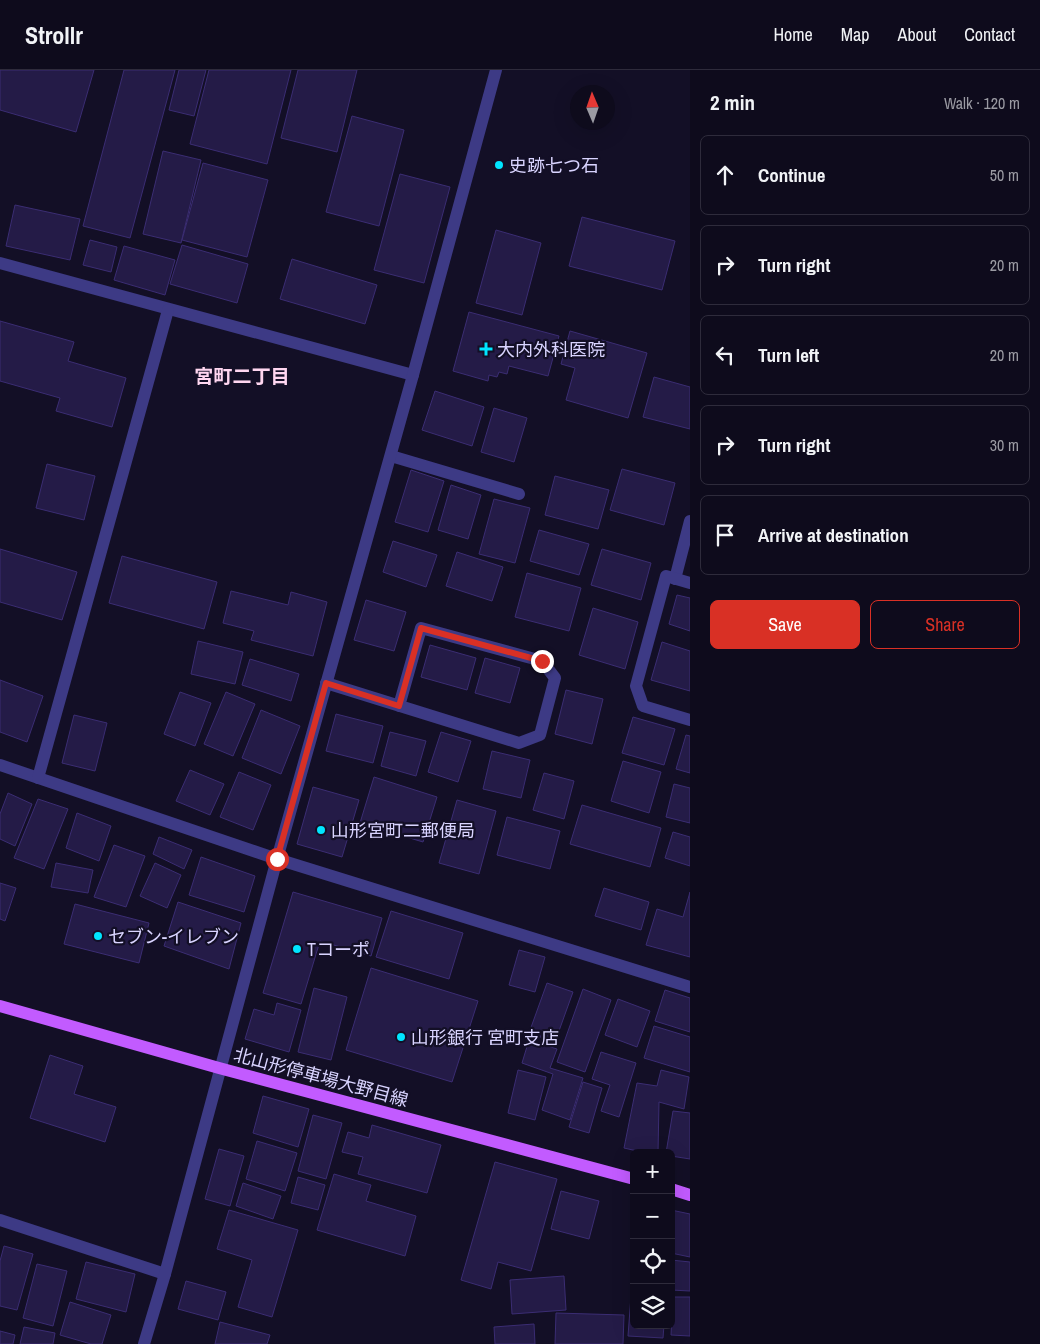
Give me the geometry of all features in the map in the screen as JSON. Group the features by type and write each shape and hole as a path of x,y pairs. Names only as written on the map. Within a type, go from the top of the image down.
{"main road":[{"name":"北山形停車場大野目線","path":"0,1006 219,1068 630,1178"},
{"path":"675,1191 690,1194"}],"street":[{"path":"144,1344 165,1274 219,1068 391,456 496,70"},
{"path":"0,264 413,375"},
{"path":"38,778 168,310"},
{"path":"391,456 519,494"},
{"path":"675,579 690,521"},
{"path":"690,583 666,576 636,686 643,706 690,720"},
{"path":"326,683 399,706 519,743 540,735 554,678 542,661 421,628 399,706"},
{"path":"0,765 277,859 690,986"},
{"path":"0,1220 165,1274"}],"building":[{"path":"0,70 94,70 76,132 0,110"},
{"path":"124,70 175,70 130,238 83,226"},
{"path":"179,70 206,70 194,116 169,110"},
{"path":"209,70 291,70 267,164 190,144"},
{"path":"298,70 357,70 337,152 281,138"},
{"path":"352,116 404,130 379,226 326,212"},
{"path":"163,151 201,160 181,243 143,234"},
{"path":"203,163 268,180 247,257 182,240"},
{"path":"400,174 450,187 424,283 374,270"},
{"path":"15,205 80,219 70,260 6,246"},
{"path":"582,217 675,241 662,290 569,266"},
{"path":"496,230 541,243 522,315 476,303"},
{"path":"90,240 117,247 111,272 83,265"},
{"path":"182,245 248,264 237,303 170,284"},
{"path":"124,246 175,260 165,295 114,280"},
{"path":"292,259 377,285 365,324 280,299"},
{"path":"469,312 559,336 548,376 509,366 507,374 499,372 497,377 489,375 488,381 453,371"},
{"path":"0,321 74,342 68,361 126,378 112,427 56,411 60,398 0,381"},
{"path":"570,331 647,353 628,418 566,400 575,368 561,364"},
{"path":"654,377 690,387 690,429 643,417"},
{"path":"435,391 484,407 472,446 422,430"},
{"path":"494,408 527,418 514,462 481,452"},
{"path":"47,464 95,476 84,520 36,508"},
{"path":"622,469 675,483 664,525 610,510"},
{"path":"411,470 444,481 428,532 395,522"},
{"path":"555,476 609,490 598,529 545,515"},
{"path":"451,485 481,495 468,539 438,530"},
{"path":"494,499 530,508 515,563 479,554"},
{"path":"539,530 589,544 579,575 530,561"},
{"path":"393,541 437,555 426,587 383,572"},
{"path":"0,549 77,572 62,620 0,602"},
{"path":"602,549 651,563 641,600 591,585"},
{"path":"457,552 503,567 492,601 446,586"},
{"path":"122,556 217,582 204,629 109,603"},
{"path":"527,573 581,588 569,631 515,617"},
{"path":"231,591 288,605 291,592 327,602 313,656 251,640 254,631 223,623"},
{"path":"677,595 690,598 690,631 669,624"},
{"path":"366,600 406,612 394,651 354,640"},
{"path":"593,608 638,622 625,669 579,655"},
{"path":"198,641 243,652 235,684 191,674"},
{"path":"662,642 690,651 690,691 651,680"},
{"path":"430,645 476,658 467,690 421,677"},
{"path":"485,658 520,668 510,703 475,693"},
{"path":"250,659 299,674 291,701 242,685"},
{"path":"0,680 43,696 27,742 0,732"},
{"path":"566,690 603,699 592,744 555,734"},
{"path":"180,692 211,703 195,746 164,734"},
{"path":"226,692 255,704 233,756 204,744"},
{"path":"261,710 300,726 281,774 242,758"},
{"path":"336,714 383,726 373,763 326,751"},
{"path":"74,715 107,723 95,771 62,763"},
{"path":"633,717 675,729 664,765 622,753"},
{"path":"390,732 426,741 416,776 381,766"},
{"path":"441,732 471,741 458,782 428,772"},
{"path":"686,735 690,736 690,773 676,769"},
{"path":"492,751 530,760 521,798 483,789"},
{"path":"623,761 661,772 649,813 611,801"},
{"path":"190,770 224,784 210,815 176,801"},
{"path":"239,772 271,785 253,830 220,817"},
{"path":"544,773 574,781 564,819 533,810"},
{"path":"374,777 437,797 423,842 360,823"},
{"path":"674,784 690,788 690,823 666,817"},
{"path":"313,787 359,800 342,857 297,844"},
{"path":"8,793 32,804 15,846 0,839 0,814"},
{"path":"38,799 68,809 44,869 14,858"},
{"path":"457,800 496,811 479,874 439,863"},
{"path":"582,805 661,828 650,867 570,844"},
{"path":"77,813 111,826 99,861 66,848"},
{"path":"507,817 560,831 550,869 497,855"},
{"path":"673,832 690,837 690,866 665,858"},
{"path":"159,837 192,850 184,869 153,854"},
{"path":"114,845 145,856 126,907 94,897"},
{"path":"201,857 255,876 244,912 189,895"},
{"path":"56,863 93,870 88,893 51,887"},
{"path":"155,863 181,875 167,908 140,896"},
{"path":"0,883 16,888 5,921 0,919"},
{"path":"604,888 649,902 641,930 595,916"},
{"name":"Tコーポ","path":"293,892 382,918 371,956 320,941 301,1004 263,993"},
{"path":"690,892 690,957 646,945 657,909 683,917"},
{"path":"178,902 241,923 229,969 164,946"},
{"path":"75,904 149,923 139,963 64,944"},
{"path":"391,911 463,933 449,979 376,957"},
{"path":"519,950 545,957 535,992 509,985"},
{"path":"371,968 478,1001 452,1082 346,1050"},
{"path":"547,983 573,992 555,1042 529,1033"},
{"path":"314,988 347,997 331,1060 298,1052"},
{"path":"583,989 611,1000 585,1072 557,1062"},
{"path":"665,990 690,998 690,1032 655,1021"},
{"path":"618,999 650,1011 637,1047 605,1035"},
{"path":"277,1003 301,1010 289,1052 245,1039 254,1009 274,1015"},
{"path":"654,1026 690,1037 690,1072 644,1058"},
{"path":"529,1040 557,1049 550,1068 583,1078 570,1120 542,1110 553,1074 522,1063"},
{"path":"601,1052 636,1063 619,1117 601,1111 610,1085 592,1079"},
{"path":"50,1055 83,1066 74,1094 116,1107 105,1142 30,1118"},
{"path":"518,1070 546,1077 535,1120 508,1113"},
{"path":"661,1070 689,1077 684,1109 659,1102 658,1149 624,1148 637,1083 657,1086"},
{"path":"583,1082 602,1088 589,1133 569,1127"},
{"path":"263,1096 309,1109 298,1147 253,1133"},
{"path":"673,1111 690,1113 690,1159 675,1157 675,1149 667,1149"},
{"path":"313,1115 342,1123 326,1179 298,1171"},
{"path":"372,1125 441,1145 427,1193 358,1174 363,1157 342,1152 348,1132 369,1138"},
{"path":"257,1141 297,1153 285,1191 246,1179"},
{"path":"219,1149 244,1156 230,1206 205,1199"},
{"path":"495,1162 557,1179 531,1271 498,1262 491,1289 461,1280"},
{"path":"334,1174 371,1185 366,1201 416,1216 405,1256 317,1230"},
{"path":"298,1177 325,1185 318,1210 291,1203"},
{"path":"243,1183 281,1196 273,1219 236,1206"},
{"path":"561,1191 599,1201 589,1239 551,1229"},
{"path":"229,1210 298,1230 272,1317 238,1307 252,1260 217,1249"},
{"path":"675,1211 690,1214 690,1257 675,1254"},
{"path":"4,1246 33,1254 17,1310 0,1306 0,1261"},
{"path":"675,1260 690,1262 690,1291 675,1290"},
{"path":"86,1262 135,1274 126,1312 76,1299"},
{"path":"37,1264 67,1271 53,1326 23,1318"},
{"path":"564,1276 566,1310 512,1314 510,1280"},
{"path":"186,1281 226,1292 218,1320 178,1309"},
{"path":"675,1297 690,1297 690,1336 671,1335 671,1329 675,1329"},
{"path":"70,1302 111,1315 102,1344 91,1344 60,1335"},
{"path":"630,1309 630,1329 664,1329 663,1338 628,1336"},
{"path":"556,1313 624,1315 623,1344 555,1344"},
{"path":"220,1322 270,1335 267,1344 215,1344"},
{"path":"534,1324 535,1344 495,1344 494,1327"},
{"path":"24,1327 55,1333 53,1344 20,1344"},
{"path":"0,1331 15,1335 13,1344 0,1344"}],"place":[{"name":"史跡七つ石","path":"499,165"},
{"name":"大内外科医院","path":"486,349"},
{"name":"山形宮町二郵便局","path":"321,830"},
{"name":"セブン-イレブン","path":"98,936"},
{"name":"Tコーポ","path":"297,949"},
{"name":"山形銀行 宮町支店","path":"401,1037"}],"district":[{"name":"宮町二丁目","path":"242,376"}],"route":[{"path":"277,859 326,683 399,706 421,628 542,661"}]}
